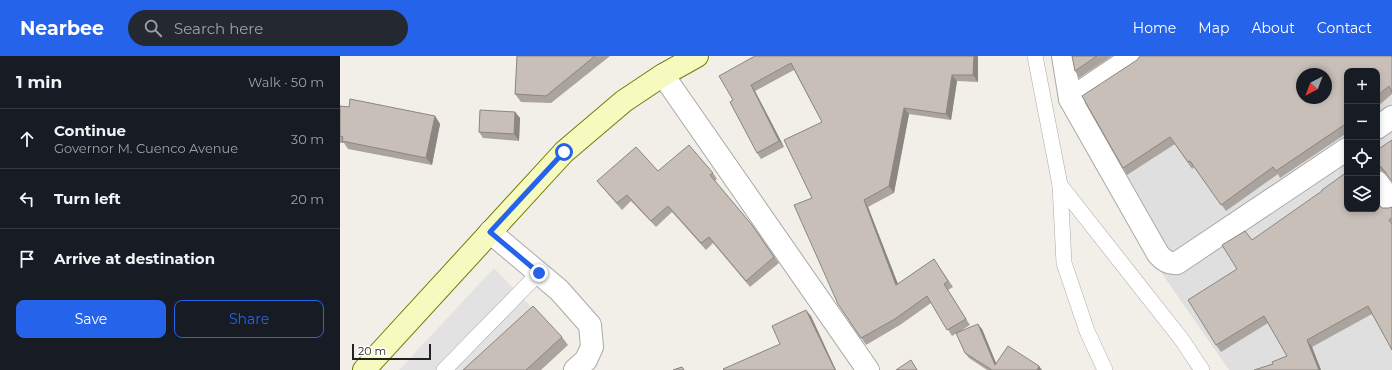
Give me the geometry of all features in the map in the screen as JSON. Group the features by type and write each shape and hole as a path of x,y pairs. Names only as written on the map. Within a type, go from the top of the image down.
{"main road":[{"path":"364,370 564,152 624,101 691,57"}],"street":[{"path":"1062,56 1070,99 1158,254 1162,259 1173,263 1184,258 1344,151"},
{"path":"1070,99 1134,56"},
{"path":"663,75 868,370"},
{"path":"1380,126 1392,117"},
{"path":"1380,186 1392,203"},
{"path":"490,232 559,290 590,325 592,347 586,360 575,370"}],"lane":[{"path":"1035,56 1060,185 1064,264 1087,332 1105,370"},
{"path":"1060,185 1182,340 1202,370"},
{"path":"444,370 539,273"}],"shaded area":[{"path":"1054,56 1392,56 1392,370 1229,370 1163,275 1094,166 1069,118"},
{"path":"494,268 537,313 474,370 399,370"}],"building":[{"path":"517,56 595,56 546,96 515,94"},
{"path":"755,56 974,56 973,75 952,75 946,114 904,108 889,186 864,200 896,285 934,259 948,281 944,284 966,319 947,330 927,296 895,319 861,338 838,304 794,205 812,198 784,140 822,122 791,63 751,85 779,141 757,153 730,102 733,100 719,76"},
{"path":"1072,56 1097,56 1075,71"},
{"path":"1140,56 1392,56 1392,92 1389,86 1380,94 1380,68 1344,68 1344,125 1276,171 1273,167 1221,205 1190,161 1188,162 1170,137 1123,168 1082,96 1137,60"},
{"path":"350,99 435,116 426,158 342,141 343,137 340,136 340,106 349,107"},
{"path":"480,110 515,112 514,134 479,132"},
{"path":"1392,140 1392,181 1380,166 1380,148"},
{"path":"689,145 713,173 710,175 752,225 774,257 746,281 709,237 701,243 668,206 651,221 627,195 617,203 597,181 636,147 658,171"},
{"path":"1344,174 1344,212 1380,212 1380,206 1382,208 1392,207 1392,218 1389,220 1392,224 1392,350 1368,306 1307,340 1319,370 1254,370 1273,364 1272,362 1287,356 1264,316 1216,345 1188,300 1237,269 1222,245 1245,231 1252,240"},
{"path":"533,306 562,337 526,370 463,370"},
{"path":"806,310 835,370 723,369 780,344 772,326"},
{"path":"978,324 995,365 1008,346 1039,366 1037,370 992,370 965,353 956,333"},
{"path":"911,360 917,370 896,370"},
{"path":"682,367 684,370 673,370"}],"route":[{"path":"539,273 490,232 564,152"}]}
